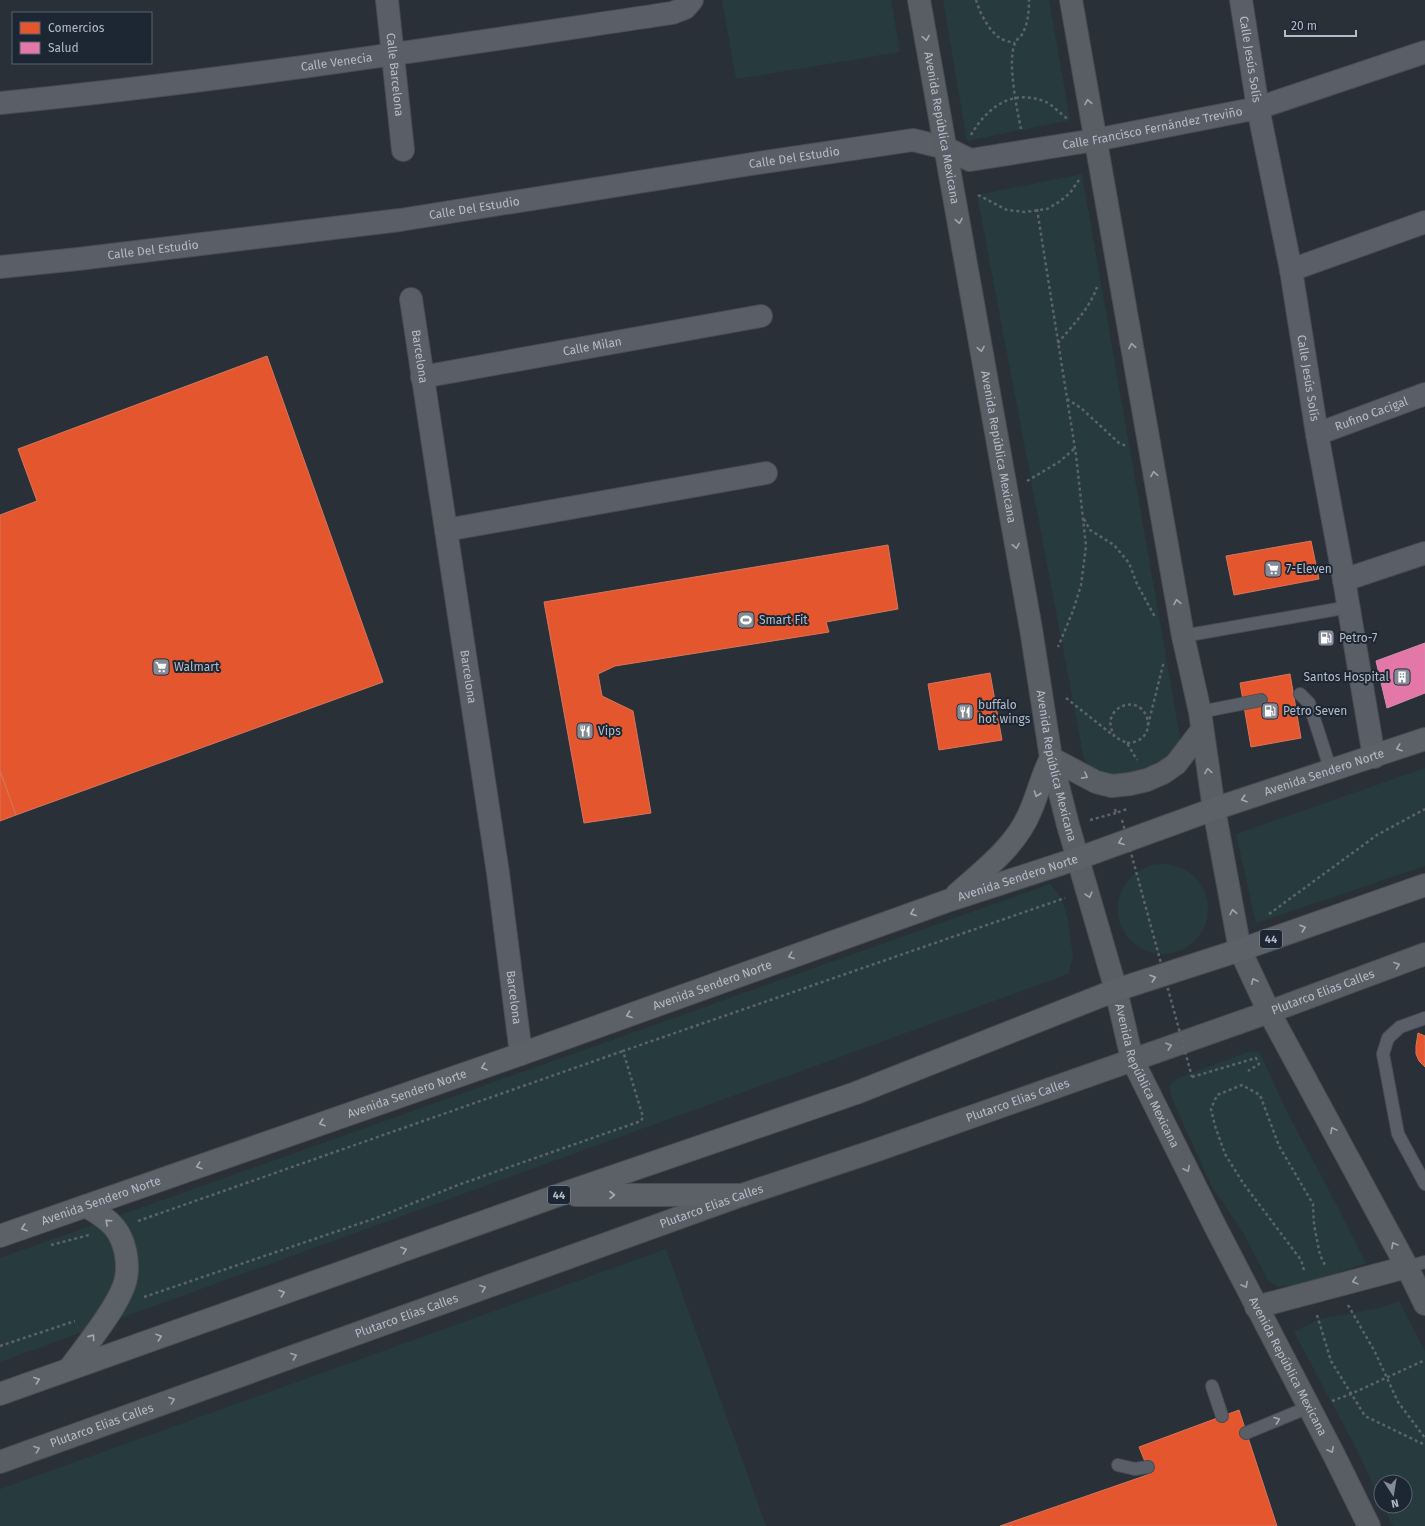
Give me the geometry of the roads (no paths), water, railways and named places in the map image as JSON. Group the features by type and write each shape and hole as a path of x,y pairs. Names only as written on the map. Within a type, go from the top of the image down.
{"main road":[{"name":"Avenida República Mexicana","path":"919,0 1031,629 1051,758 1068,825 1079,858 1116,990 1132,1059 1256,1307 1369,1526"},
{"path":"1071,0 1183,636 1201,721 1214,809 1240,950 1269,1012 1416,1264 1425,1304"},
{"path":"950,900 1007,849 1023,827 1030,813 1045,770 1051,758 1096,782 1112,786 1130,784 1152,778 1163,773 1176,764 1201,721"},
{"name":"Avenida Sendero Norte","path":"0,1236 521,1054 950,900 1079,858 1214,809 1425,739"},
{"name":"44","path":"0,1394 559,1195 856,1093 1116,990 1240,950 1425,885"},
{"name":"Plutarco Elias Calles","path":"0,1462 742,1195 877,1150 1269,1012 1425,954"},
{"path":"559,1195 742,1195"},
{"path":"70,1368 112,1308 122,1291 126,1278 127,1262 123,1245 116,1229 102,1215 86,1206"},
{"path":"1256,1307 1416,1264"}],"street":[{"name":"Calle Barcelona","path":"387,0 403,150"},
{"name":"Calle Venecia","path":"0,103 133,89 392,54 672,13 685,8 692,0"},
{"name":"Calle Jesús Solís","path":"1241,0 1258,108 1291,270 1317,434 1349,607 1374,757"},
{"name":"Calle Francisco Fernández Treviño","path":"946,148 970,160 1095,140 1258,108 1425,52"},
{"name":"Calle Del Estudio","path":"0,266 78,259 400,220 737,166 913,140 946,148"},
{"path":"1291,270 1425,222"},
{"name":"Barcelona","path":"411,300 498,873 521,1054"},
{"name":"Calle Milan","path":"422,377 761,316"},
{"name":"Rufino Cacigal","path":"1317,434 1425,394"},
{"path":"446,530 766,473"},
{"path":"1344,580 1425,553"}],"lane":[{"path":"1183,636 1349,607"},
{"path":"1300,694 1309,703 1331,771"},
{"path":"1201,721 1261,700"},
{"path":"1425,1018 1400,1027 1388,1038 1383,1054 1388,1088 1398,1134 1425,1184"},
{"path":"1212,1386 1222,1416"},
{"path":"1246,1433 1308,1407"},
{"path":"1118,1465 1135,1469 1148,1467"}],"place":[{"name":"7-Eleven","path":"1273,569"},
{"name":"Smart Fit","path":"746,620"},
{"name":"Petro-7","path":"1326,638"},
{"name":"Walmart","path":"161,667"},
{"name":"Santos Hospital","path":"1402,677"},
{"name":"Petro Seven","path":"1270,711"},
{"name":"buffalo hot wings","path":"965,712"},
{"name":"Vips","path":"585,731"}]}
